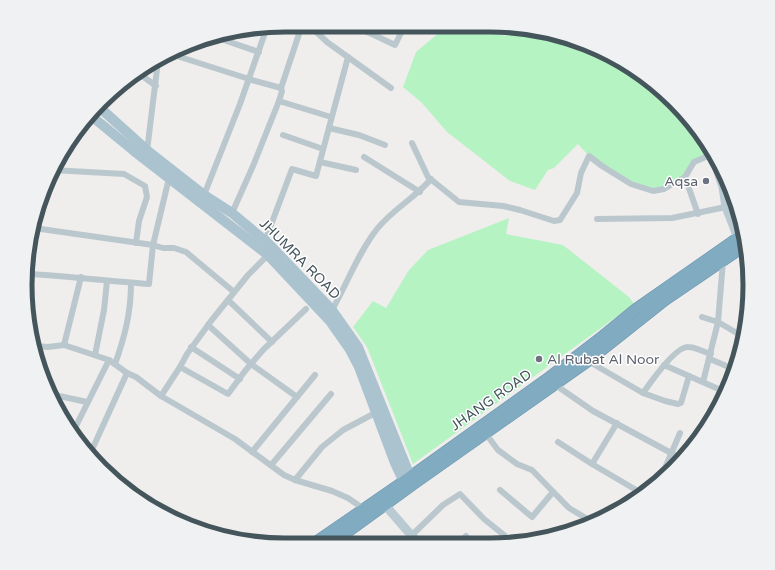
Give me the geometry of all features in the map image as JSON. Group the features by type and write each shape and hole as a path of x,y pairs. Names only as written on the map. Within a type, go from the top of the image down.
{"highway":[{"name":"JHANG ROAD","path":"322,538 364,509 486,434 588,360 606,339 636,309 739,241"},
{"name":"JHANG ROAD","path":"339,538 384,505 409,482 547,379 723,261 739,242"}],"main road":[{"name":"JHUMRA ROAD","path":"102,110 169,178 268,255 330,321 349,348 359,367 377,412 409,482"},
{"name":"JHUMRA ROAD","path":"95,118 232,213 281,256 332,310 358,347 409,482"}],"street":[{"path":"232,213 279,101 282,91 281,88 300,32"},
{"path":"316,32 327,42 391,88"},
{"path":"366,32 395,45 402,32"},
{"path":"204,195 265,33"},
{"path":"224,40 259,52"},
{"path":"265,241 292,170 316,176 348,56"},
{"path":"180,57 281,88"},
{"path":"145,154 156,86 158,66"},
{"path":"142,76 156,86"},
{"path":"279,101 331,117"},
{"path":"328,128 359,135 385,145"},
{"path":"283,135 323,149"},
{"path":"412,143 428,177 459,202 502,206 520,210 554,222 560,220 577,193 581,173 589,156 631,184 653,191 664,189 685,177 694,162 707,156"},
{"path":"364,157 420,192"},
{"path":"320,162 356,170"},
{"path":"59,170 124,174 145,186 147,197 139,221 136,243"},
{"path":"685,177 698,214"},
{"path":"33,274 81,277 106,281 149,284 153,245 169,178"},
{"path":"332,310 360,255 376,230 392,213 420,192 431,179"},
{"path":"722,183 726,207 737,230"},
{"path":"597,218 672,218 698,214 726,207"},
{"path":"39,229 153,245 163,248 174,248 186,252 234,292"},
{"path":"162,396 191,347 248,275 268,255"},
{"path":"703,382 718,322 723,261"},
{"path":"64,345 81,277"},
{"path":"95,355 104,313 106,281"},
{"path":"115,364 128,326 131,282"},
{"path":"228,300 272,342"},
{"path":"180,367 228,394 251,364 306,309"},
{"path":"702,318 718,322 738,334"},
{"path":"208,326 251,364 296,397"},
{"path":"40,346 64,345 109,360 162,396 235,439 252,452 272,464 284,475 295,480 332,491 348,498 364,509"},
{"path":"191,347 240,378"},
{"path":"643,393 664,364 681,349 687,347 710,356 730,367"},
{"path":"76,427 109,360"},
{"path":"588,360 643,393 665,401 680,404 689,376"},
{"path":"664,364 720,390"},
{"path":"92,449 128,373"},
{"path":"252,452 315,374"},
{"path":"554,384 593,411 673,454"},
{"path":"272,464 331,394"},
{"path":"57,396 87,402"},
{"path":"295,480 322,447 343,430 377,412"},
{"path":"592,464 617,423"},
{"path":"667,466 680,433"},
{"path":"486,434 498,450 517,464 532,470 569,508 587,519"},
{"path":"558,442 637,491"},
{"path":"500,490 532,517 553,492"},
{"path":"412,535 443,505 460,494 484,520 506,537"},
{"path":"384,505 414,538"}],"green space":[{"path":"440,32 492,32 505,36 506,33 523,34 571,45 617,66 644,84 680,118 691,131 707,156 694,162 685,177 664,189 641,187 589,156 578,144 554,168 548,170 535,190 510,181 447,132 421,102 403,87 416,52"},
{"path":"509,218 506,234 563,245 629,297 634,304 413,464 367,347 353,327 373,301 386,308 409,270 428,250"}],"place":[{"name":"Aqsa","path":"706,181"},
{"name":"Al Rubat Al Noor","path":"539,359"}]}
